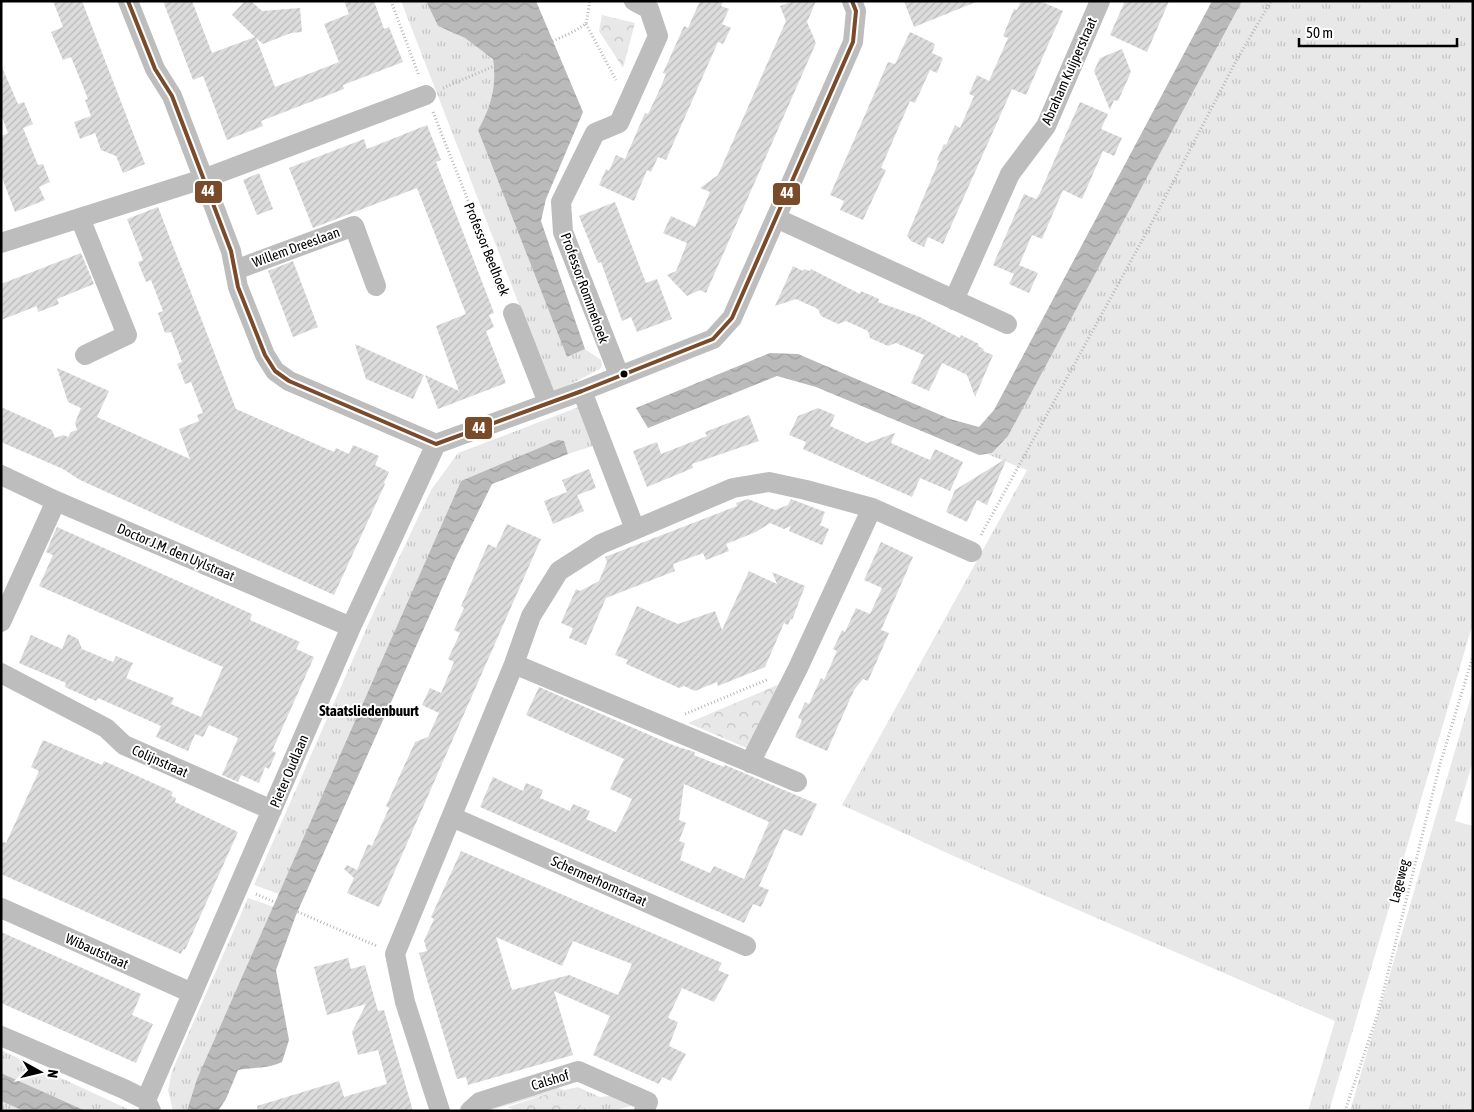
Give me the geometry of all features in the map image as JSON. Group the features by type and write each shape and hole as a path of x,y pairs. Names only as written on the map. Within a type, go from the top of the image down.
{"street":[{"name":"Willem Dreeslaan","path":"128,1 155,70 172,96 231,251 238,287 265,354 275,371 289,380 436,444"},
{"name":"Professor Rommehoek","path":"619,375 563,232 562,202 595,133 619,123 658,36 649,9 634,1"},
{"path":"436,444 582,391 713,339 732,318 853,42 856,11 852,1"},
{"name":"Abraham Kuijperstraat","path":"954,300 1010,174 1046,126 1100,1"},
{"path":"3,237 80,218 203,179 426,95"},
{"path":"80,218 127,335 85,355"},
{"path":"776,218 1007,324"},
{"name":"Willem Dreeslaan","path":"235,270 354,226 376,286"},
{"name":"Professor Beelhoek","path":"513,313 548,403"},
{"path":"582,391 635,529"},
{"name":"Pieter Oudlaan","path":"148,1106 192,994 351,627 436,444"},
{"name":"Doctor J.M. den Uylstraat","path":"1,475 56,501 351,627"},
{"path":"440,1111 405,1002 395,954 514,664 531,616 559,571 601,544 635,529 733,488 769,482 872,508 972,552"},
{"path":"1,622 56,501"},
{"path":"750,763 798,668 872,508"},
{"path":"514,664 797,782"},
{"name":"Colijnstraat","path":"1,673 106,728 124,745 272,810"},
{"name":"Schermerhornstraat","path":"452,817 746,946"},
{"name":"Wibautstraat","path":"1,908 192,994"},
{"path":"1,1036 148,1106"},
{"name":"Calshof","path":"470,1111 480,1102 578,1071 648,1102 644,1111"}],"path":[{"name":"Professor Beelhoek","path":"391,1 426,95 513,313"},
{"path":"590,1 586,24 600,46 628,104"},
{"path":"972,552 1156,215 1235,63 1270,1"},
{"path":"426,95 488,70 569,34 586,24"},
{"name":"Lageweg","path":"1345,1111 1378,1013 1440,764 1473,656"},
{"path":"659,724 798,668"},
{"path":"263,897 302,912 395,954"}],"green space":[{"path":"401,1 426,1 438,26 465,38 493,59 494,78 492,96 490,105 478,130 567,357 585,349 601,360 602,365 600,369 555,392 553,392"},
{"path":"1242,1 1473,1 1473,623 1329,1111 1308,1111 1335,1021 969,863 842,805 1027,470 987,454 992,453 1008,436"},
{"path":"602,15 635,23 623,68 599,31"},
{"path":"581,406 596,445 568,454 564,441 461,481 279,894 254,885 375,609 431,490 458,453"},
{"path":"782,683 749,749 688,723"},
{"path":"1473,689 1473,761 1455,821 1473,826 1473,1111 1350,1111"},
{"path":"248,898 274,907 187,1111 173,1111 168,1090 172,1071"},
{"path":"1,1050 132,1111 86,1111 1,1073"},
{"path":"555,1087 564,1090 578,1087 600,1097 620,1095 635,1105 612,1111 591,1111 550,1093 488,1111 490,1104"},
{"path":"550,1093 591,1111 516,1111 508,1107"},
{"path":"1,1101 24,1111 1,1111"}],"water":[{"path":"426,1 536,1 583,112 546,199 541,221 585,349 567,357 478,130 490,105 492,96 494,78 493,59 465,38 438,26"},
{"path":"1212,1 1242,1 1008,436 992,453 979,455 816,387 777,376 648,428 636,408 770,353 798,354 950,419 979,427 994,410"},
{"path":"558,440 564,441 568,454 492,484 455,559 296,915 276,970 289,1040 282,1062 266,1067 238,1070 226,1099 218,1111 187,1111 197,1079 461,481"},
{"path":"1,1073 86,1111 24,1111 1,1101"}],"building":[{"path":"53,1 82,1 145,164 123,173 116,156 101,150 95,133 80,139 74,122 91,116 85,100 88,99 71,57 63,60 51,32 63,27"},
{"path":"163,1 192,1 212,53 255,37 232,15 245,1 251,1 262,11 300,8 302,32 291,33 263,44 256,38 275,87 339,62 324,24 349,14 344,1 374,1 384,29 389,27 403,62 343,85 344,89 261,121 263,126 227,140 203,76 193,80"},
{"path":"700,1 723,1 721,6 729,9 722,24 731,28 723,44 718,42 666,160 658,157 651,172 647,170 634,201 599,185 606,169 609,171 616,155 625,159 645,113 648,114 659,91 666,74 663,73 684,26 688,28"},
{"path":"794,1 816,1 807,22 816,43 706,293 700,290 687,296 667,275 676,271 687,243 663,233 671,216 695,227 710,192 700,188 718,175 786,21 780,6"},
{"path":"904,1 976,1 976,2 914,27"},
{"path":"1021,1 1040,1 1063,11 1026,95 1012,89 943,244 928,237 924,247 911,241 907,236 939,161 937,160 944,144 946,145 955,125 960,128 974,96 969,94 977,75 989,81 1008,38 1003,36 1014,9 1017,10"},
{"path":"1125,1 1169,1 1147,52 1110,35"},
{"path":"910,32 935,44 932,53 943,58 937,73 930,70 915,103 910,101 881,168 886,170 863,220 840,210 844,201 830,195 888,62 895,64"},
{"path":"1122,49 1131,72 1118,101 1114,100 1110,110 1094,71 1100,58"},
{"path":"1,65 18,104 24,102 33,124 23,128 38,165 43,164 50,182 39,187 45,200 15,212 1,175 1,136 14,131 8,133 1,114"},
{"path":"1080,102 1108,114 1101,129 1122,138 1114,156 1103,151 1082,199 1063,190 1042,239 1032,235 1019,265 1038,273 1029,293 1009,284 1014,274 993,265 1024,194 1036,199 1039,195"},
{"path":"427,125 441,160 436,162 494,313 489,315 494,327 486,331 506,383 438,409 425,375 459,391 436,326 466,314 417,188 313,228 289,168 364,139 367,149"},
{"path":"259,173 273,209 257,215 243,180"},
{"path":"615,202 646,283 657,279 672,319 637,332 631,317 622,321 601,262 598,263 579,216"},
{"path":"158,207 236,409 334,452 336,448 349,454 353,445 379,456 375,465 389,472 334,595 80,480 63,469 1,442 1,407 52,430 55,438 63,435 68,437 71,432 77,430 75,423 81,408 68,402 57,368 109,391 97,417 190,459 179,429 199,421 197,415 203,413 191,382 185,384 177,364 182,362 171,332 165,333 158,313 163,311 151,280 146,282 138,262 143,260 127,219"},
{"path":"81,253 94,284 57,299 59,304 38,312 37,306 1,320 1,284"},
{"path":"293,261 318,327 293,337 268,271"},
{"path":"793,266 803,271 804,269 810,271 811,269 860,294 861,291 879,299 878,302 920,317 960,338 961,335 979,344 978,346 984,349 983,351 993,355 975,397 967,375 942,363 929,391 911,383 924,355 896,343 888,346 870,338 868,331 846,321 838,324 821,316 818,309 796,299 775,306"},
{"path":"355,344 424,375 413,399 366,379"},
{"path":"818,408 835,415 830,426 867,443 895,433 891,443 930,460 935,449 963,462 950,491 920,478 912,497 803,449 806,442 789,435 798,416"},
{"path":"749,415 759,441 692,464 693,468 647,487 633,451 657,442 661,454 707,436 705,432"},
{"path":"1007,458 987,505 977,500 967,522 946,512 955,490"},
{"path":"589,469 596,488 577,495 584,511 553,524 544,501 567,492 562,480"},
{"path":"748,499 775,510 788,505 791,499 825,512 820,525 829,529 822,545 789,531 791,526 784,529 770,523 756,532 726,544 729,551 706,560 703,553 673,564 675,571 606,598 586,645 569,638 573,628 561,623 576,589 580,591 599,581 607,562 605,557 737,506 736,503"},
{"path":"507,524 541,539 379,907 347,893 354,878 344,869 347,865 357,870 368,844 372,846 389,808 386,806 415,742 428,737 439,713 422,705 430,688 441,693 454,662 448,659 460,633 454,630 464,608 461,606 488,544 496,548"},
{"path":"57,527 252,614 250,620 300,642 296,649 314,657 272,751 276,753 269,769 265,767 259,783 241,775 238,782 222,775 238,738 209,725 203,737 195,734 188,751 156,737 161,726 98,698 96,701 65,687 66,683 19,663 31,635 62,649 68,634 78,639 82,649 113,662 116,656 133,663 126,678 174,698 171,704 201,717 223,667 39,586 53,555 46,552"},
{"path":"881,542 913,557 881,630 889,633 868,681 863,679 854,690 827,751 795,737 802,720 798,718 805,702 809,704 821,678 824,680 837,651 833,649 842,630 845,632 856,608 870,614 882,588 864,580"},
{"path":"749,571 777,584 772,572 805,586 792,620 791,618 788,625 784,623 765,667 718,686 717,682 695,691 684,686 679,688 626,664 628,660 615,655 637,606 678,624 715,611 722,630"},
{"path":"539,687 675,746 695,752 694,755 724,767 725,765 817,804 802,836 784,829 759,886 769,890 761,907 753,904 744,923 480,807 493,777 523,791 526,783 543,790 540,798 570,811 573,804 590,811 586,819 616,832 632,799 610,789 624,759 526,715","holes":["684,784 769,822 744,879 714,866 710,873 680,860 685,843 679,841 686,823 679,820"]},
{"path":"43,740 102,765 104,761 173,792 171,796 176,798 175,802 238,832 185,950 183,949 181,954 1,874 1,841 6,843 39,771 31,767"},
{"path":"461,851 722,963 718,970 729,975 714,1002 682,988 668,1018 678,1022 669,1046 686,1054 671,1081 662,1077 659,1084 593,1055 610,1016 554,991 573,1055 468,1085 466,1077 457,1079 419,953 427,951 424,941 434,919 431,917","holes":["496,937 562,966 573,941 632,964 618,995 569,975 512,990"]},
{"path":"1,932 141,994 132,1015 153,1024 136,1063 1,1003"},
{"path":"348,958 351,969 365,965 378,1011 384,1010 413,1111 258,1111 257,1106 339,1081 344,1097 387,1084 378,1050 358,1055 352,1032 366,1004 327,1015 314,967"}],"transit line":[{"name":"44","path":"128,1 155,69 172,96 231,251 238,287 265,355 275,371 289,381 436,444 582,391 713,339 732,318 853,42 856,11 852,1"}],"district":[{"name":"Staatsliedenbuurt","path":"369,710"}]}
